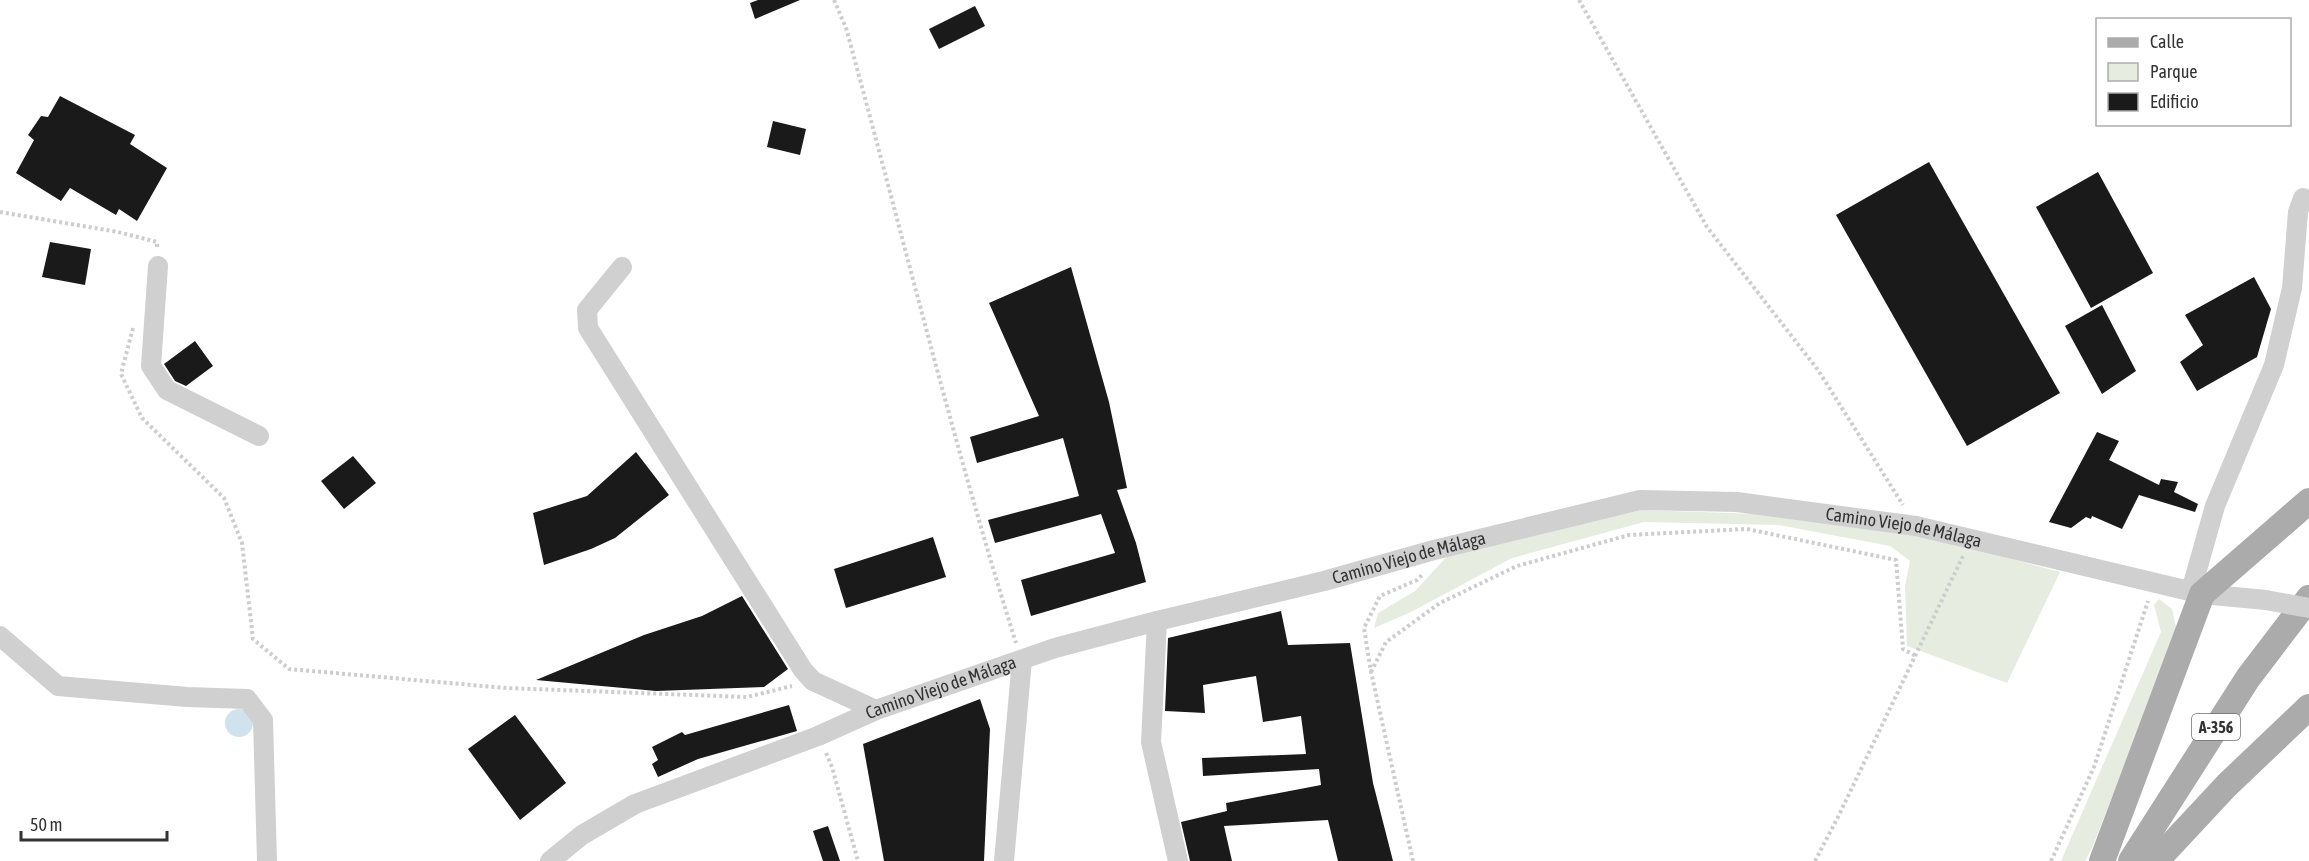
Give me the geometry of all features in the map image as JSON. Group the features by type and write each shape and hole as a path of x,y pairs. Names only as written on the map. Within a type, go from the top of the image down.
{"main road":[{"path":"2102,861 2197,592 2309,501"},
{"name":"A-356","path":"2131,861 2248,678 2309,598"},
{"path":"2156,861 2227,785 2309,707"}],"street":[{"path":"2197,592 2215,506 2274,365 2292,288 2298,212 2303,198"},
{"path":"158,266 151,366 167,390 260,436"},
{"path":"622,267 587,310 588,327 803,670 813,681 876,710"},
{"name":"Camino Viejo de Málaga","path":"550,861 582,835 635,804 818,736 876,710 1055,648 1324,581 1434,550 1640,500 1737,502 1916,526 2197,592 2266,600 2309,608"},
{"path":"1156,621 1151,742 1178,861"},
{"path":"0,636 58,686 187,697 247,699 263,720 267,861"},
{"path":"1004,861 1022,660"}],"path":[{"path":"834,0 846,28 967,480 1022,660"},
{"path":"1579,0 1707,227 1818,370 1916,526"},
{"path":"0,213 118,232 157,242 158,266"},
{"path":"135,321 121,374 142,418 224,498 243,543 254,639 289,669 506,688 747,698 813,681"},
{"path":"1371,672 1386,642 1440,603 1517,566 1629,534 1747,529 1896,560 1903,649 1916,656"},
{"path":"1815,861 1844,807 1971,539"},
{"path":"1413,861 1371,672 1365,628 1380,596 1417,580 1431,565 1434,550"},
{"path":"2051,861 2094,767 2154,582"},
{"path":"818,736 832,767 858,861"}],"green space":[{"path":"1642,510 1785,515 1931,537 2060,572 2007,683 1907,646 1905,586 1910,561 1890,546 1779,525 1644,522 1512,558 1411,612 1374,628 1378,613 1415,591 1451,552"},
{"path":"2159,599 2172,609 2177,631 2092,848 2085,861 2061,861 2161,632 2154,605"}],"water":[{"path":"239,709 249,713 253,723 249,733 239,737 229,733 225,723 229,713"}],"building":[{"path":"758,0 800,0 755,19 750,3"},
{"path":"975,6 985,26 939,49 929,29"},
{"path":"60,96 135,135 130,144 167,168 137,221 119,209 116,215 70,188 61,201 16,173 34,140 28,135 41,116 48,117"},
{"path":"773,121 806,129 800,155 767,147"},
{"path":"1929,162 2060,393 1967,446 1836,215"},
{"path":"2098,172 2153,273 2091,308 2036,207"},
{"path":"50,242 91,249 85,285 42,277"},
{"path":"1071,267 1109,402 1127,488 1117,490 1136,543 1146,582 1031,616 1021,580 1115,553 1101,514 995,543 988,520 1079,496 1063,438 977,463 970,437 1039,416 989,303"},
{"path":"2254,277 2271,309 2257,357 2197,391 2180,362 2203,345 2185,315"},
{"path":"2102,305 2136,371 2102,394 2065,326"},
{"path":"195,341 213,366 186,386 175,381 164,364"},
{"path":"2097,432 2119,441 2109,460 2159,485 2161,479 2178,482 2174,492 2198,504 2195,512 2139,495 2122,529 2092,516 2091,519 2086,517 2071,528 2049,522"},
{"path":"636,452 669,495 615,538 544,565 533,513 587,496"},
{"path":"353,456 376,483 344,509 321,481"},
{"path":"933,537 946,577 846,608 834,569"},
{"path":"742,596 788,669 764,687 656,691 536,680 644,635 702,616"},
{"path":"1281,611 1288,645 1350,643 1373,783 1393,861 1338,861 1328,820 1224,826 1232,861 1190,861 1181,822 1227,811 1226,803 1321,785 1319,769 1203,776 1202,758 1306,754 1301,716 1263,722 1256,676 1203,685 1205,713 1165,711 1168,638"},
{"path":"980,699 990,729 984,861 884,861 863,744"},
{"path":"789,705 797,731 698,759 658,777 652,764 658,760 652,747 682,732 685,735"},
{"path":"515,715 566,783 520,820 468,749"},
{"path":"828,826 840,861 823,861 813,831"}]}
